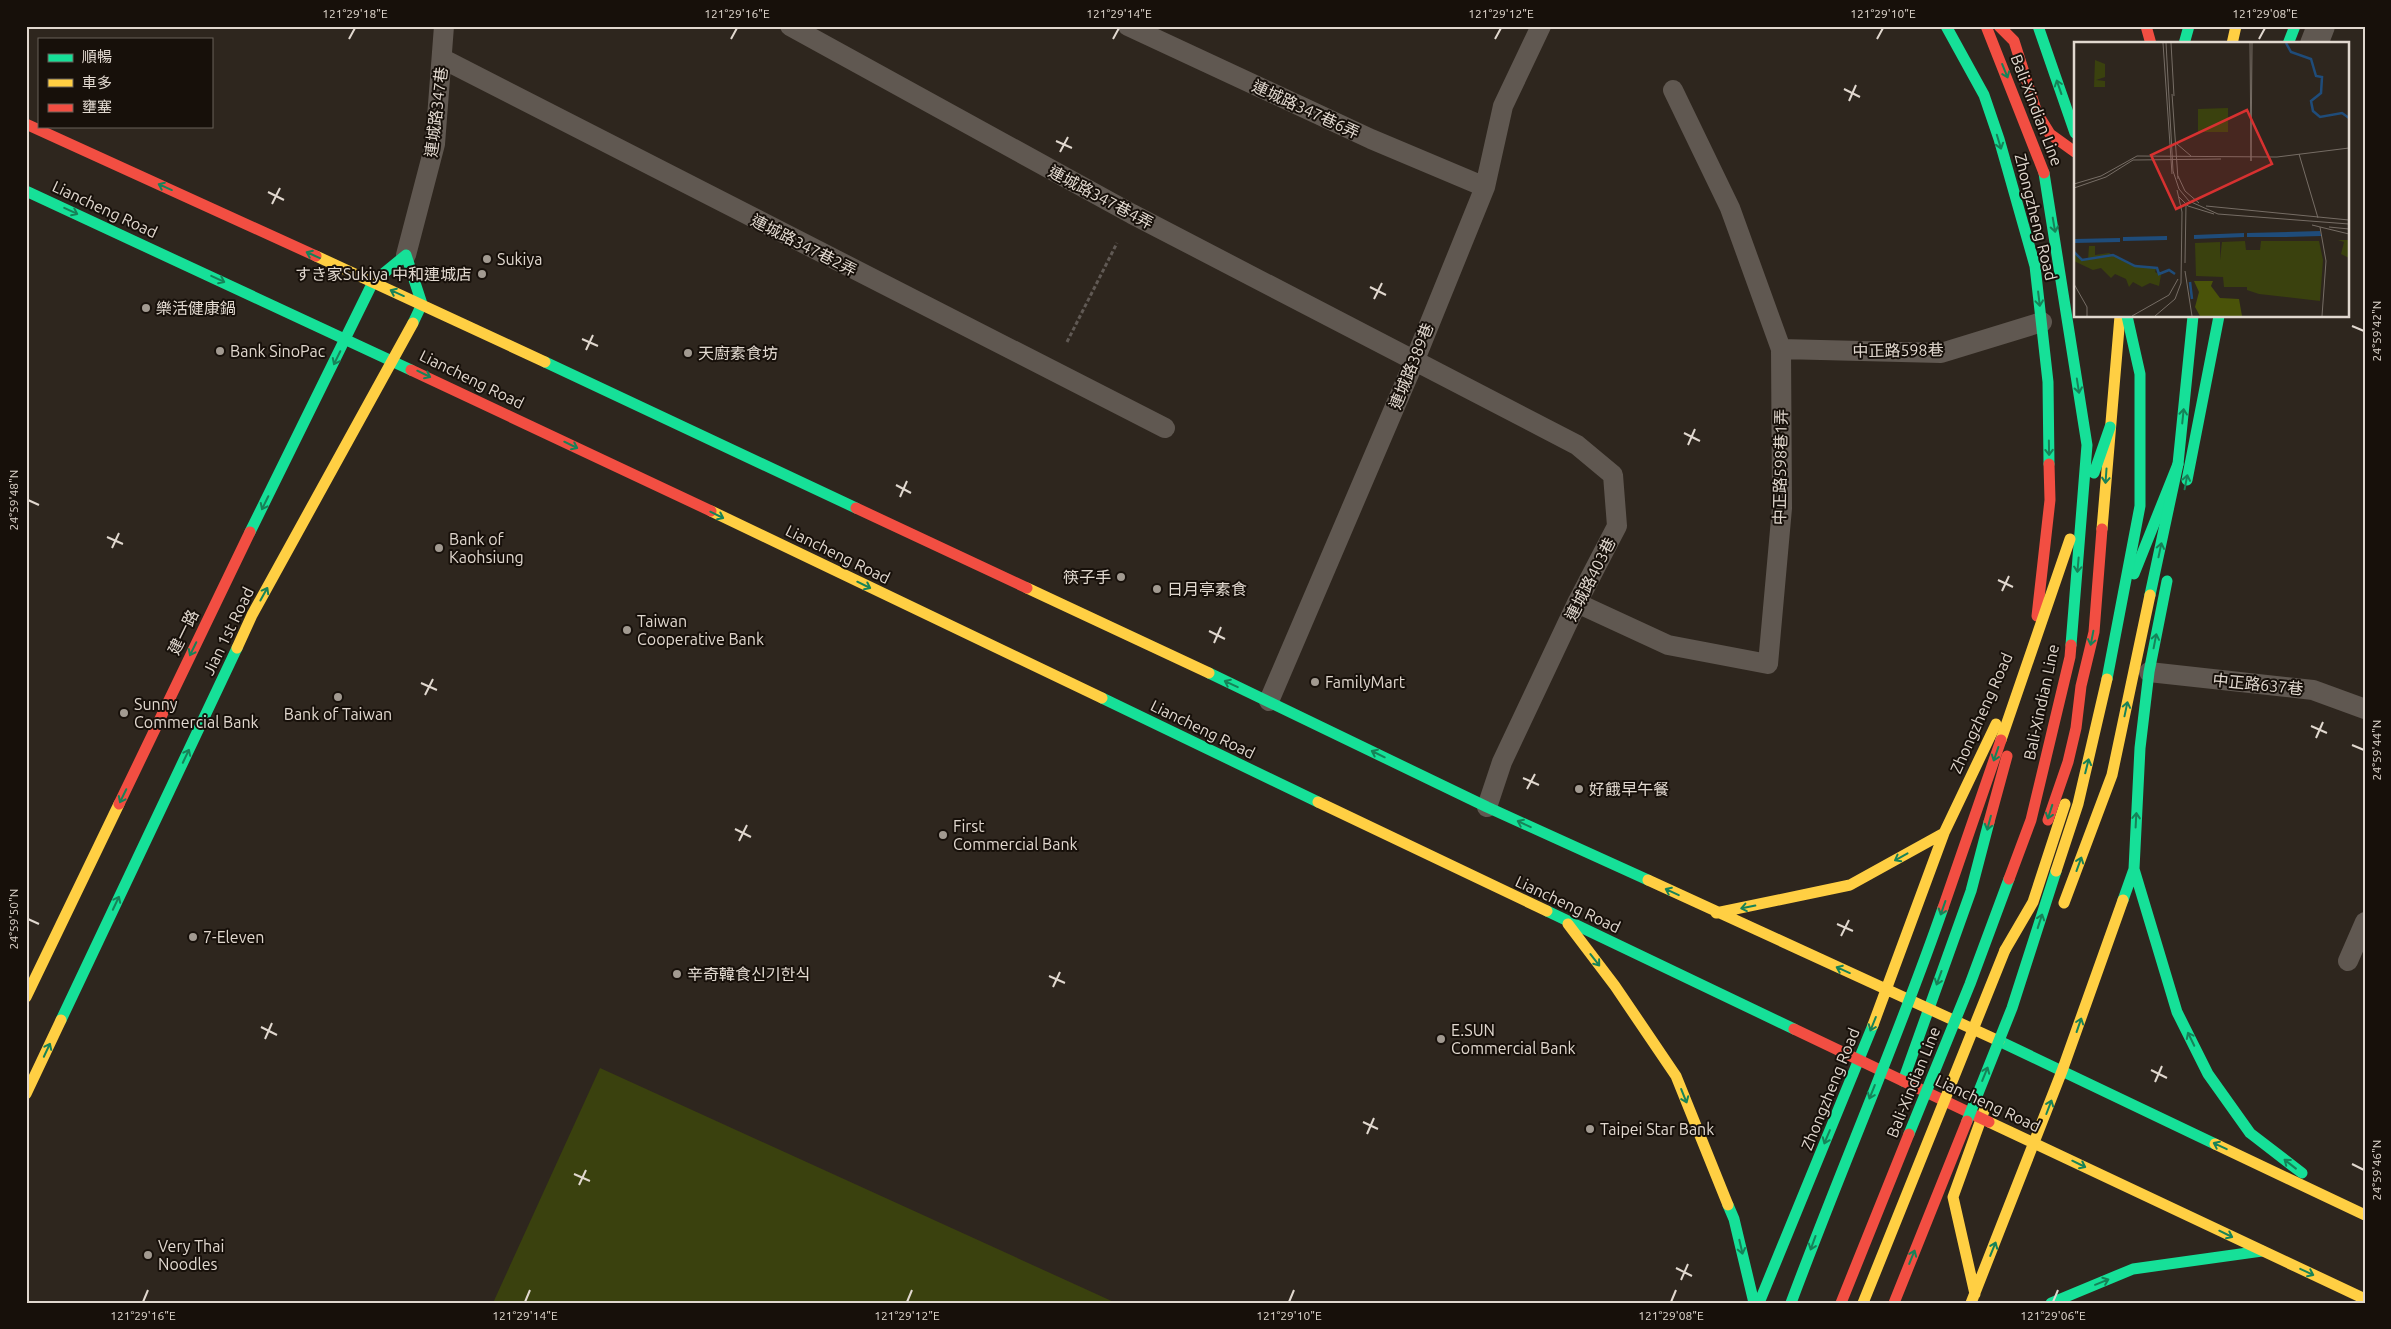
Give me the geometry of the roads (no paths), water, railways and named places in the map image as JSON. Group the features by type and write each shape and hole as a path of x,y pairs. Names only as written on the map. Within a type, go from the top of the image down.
{"main road":[{"name":"Zhongzheng Road","path":"1759,1303 1888,989 1944,833 2020,673 2038,611 2050,500 2048,382 2035,266 1999,138 1984,95 1946,26"},
{"name":"Bali-Xindian Line","path":"1840,1303 1970,984 2031,820 2070,657 2087,446 2044,170 1986,26"},
{"path":"1999,26 2014,41"},
{"path":"2006,26 2014,41 2037,113 2050,134 2074,151"},
{"name":"Bali-Xindian Line","path":"2038,26 2074,130"},
{"path":"2146,26 2150,42"},
{"path":"2185,42 2189,26"},
{"path":"2232,42 2236,26"},
{"path":"2289,42 2297,26"},
{"path":"2295,42 2297,26"},
{"path":"26,124 422,304 1269,701 1487,807 1716,913 1888,989 2365,1215"},
{"name":"Liancheng Road","path":"26,191 394,360 1566,921 2365,1299"},
{"path":"373,282 406,255 422,304"},
{"name":"建一路","path":"26,997 209,615 373,282"},
{"path":"2048,382 2074,289"},
{"name":"Jian 1st Road","path":"26,1094 252,615 394,360 422,304"},
{"path":"1864,1303 2005,950 2068,762 2076,728 2081,686 2094,632 2120,318"},
{"path":"1894,1303 2012,1008 2078,804 2112,660 2140,506 2140,374 2127,318"},
{"path":"2060,914 2112,775 2178,464 2193,318"},
{"path":"2185,490 2219,318"},
{"path":"1791,1303 1823,1216 1922,968 2110,427"},
{"path":"2005,950 2033,902 2071,786 2109,637 2178,464"},
{"path":"1973,1298 2035,1143 2134,869 2140,748 2149,672 2170,566"},
{"path":"1903,1081 1971,891 2010,744 2020,673"},
{"path":"1716,913 1850,885 1944,833"},
{"path":"2134,869 2177,1012 2208,1074 2250,1133 2343,1204"},
{"path":"1566,921 1615,986 1676,1076 1734,1219 1754,1303"},
{"path":"2005,1062 2015,1034"},
{"path":"1999,1073 2010,1046"},
{"path":"1946,1219 1990,1099 1953,1197 1973,1298"},
{"path":"2051,1303 2133,1269 2262,1251"}],"street":[{"path":"2315,42 2322,26"}],"lane":[{"name":"連城路347巷","path":"406,255 435,144 443,59 444,26"},
{"name":"連城路347巷4弄","path":"790,26 1132,214 1310,305 1414,362"},
{"name":"連城路347巷6弄","path":"1128,26 1372,139 1485,187"},
{"name":"連城路389巷","path":"1269,701 1414,362 1485,187 1503,106 1541,26"},
{"name":"連城路347巷2弄","path":"443,59 1052,372 1165,428"},
{"name":"中正路598巷1弄","path":"1577,603 1668,645 1768,664 1782,508 1781,349 1730,208 1673,90"},
{"name":"中正路598巷","path":"1781,349 1941,353 2042,322"},
{"name":"連城路403巷","path":"1414,362 1577,445 1613,475 1617,526 1577,603 1502,762 1487,807"},
{"name":"中正路637巷","path":"2149,672 2313,690 2365,709"},
{"path":"2348,961 2365,922"}],"place":[{"name":"Sukiya","path":"487,259"},
{"name":"すき家Sukiya 中和連城店","path":"482,274"},
{"name":"樂活健康鍋","path":"146,308"},
{"name":"Bank SinoPac","path":"220,351"},
{"name":"天廚素食坊","path":"688,353"},
{"name":"Bank of Kaohsiung","path":"439,548"},
{"name":"筷子手","path":"1121,577"},
{"name":"日月亭素食","path":"1157,589"},
{"name":"Taiwan Cooperative Bank","path":"627,630"},
{"name":"FamilyMart","path":"1315,682"},
{"name":"Bank of Taiwan","path":"338,697"},
{"name":"Sunny Commercial Bank","path":"124,713"},
{"name":"好餓早午餐","path":"1579,789"},
{"name":"First Commercial Bank","path":"943,835"},
{"name":"7-Eleven","path":"193,937"},
{"name":"辛奇韓食신기한식","path":"677,974"},
{"name":"E.SUN Commercial Bank","path":"1441,1039"},
{"name":"Taipei Star Bank","path":"1590,1129"},
{"name":"Very Thai Noodles","path":"148,1255"}]}
